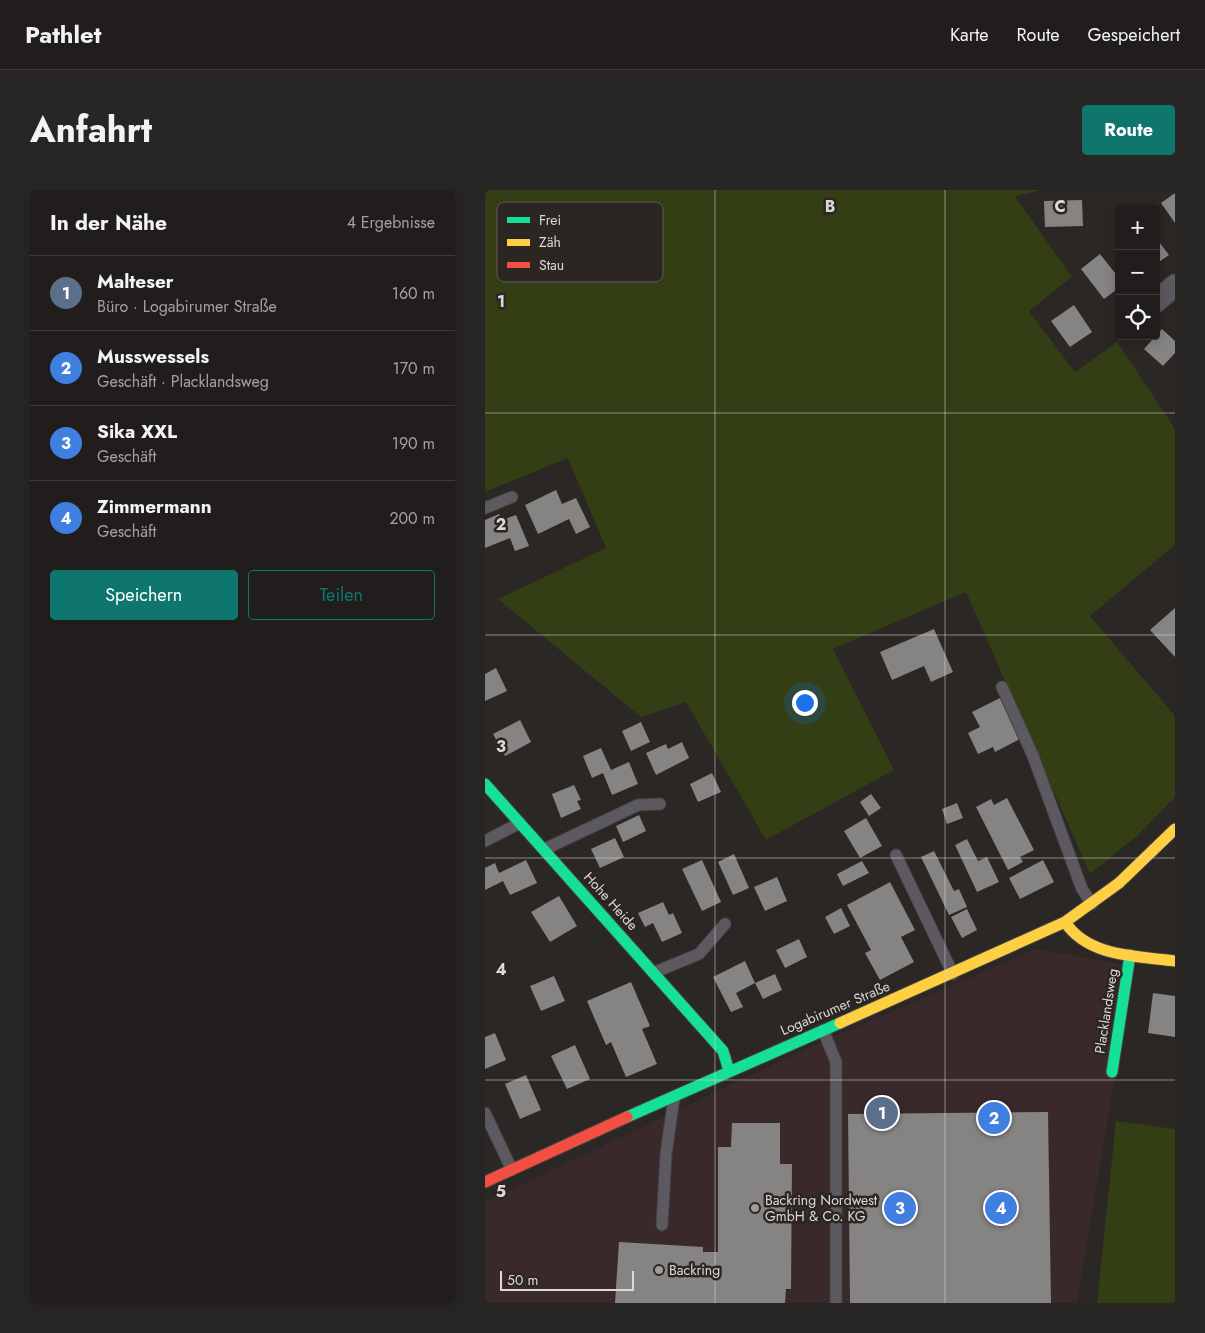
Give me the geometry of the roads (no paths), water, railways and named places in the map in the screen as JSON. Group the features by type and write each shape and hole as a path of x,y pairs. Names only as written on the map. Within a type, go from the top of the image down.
{"street":[{"path":"1160,299 1175,286"},
{"name":"Hohe Heide","path":"485,784 655,972 723,1051 729,1071"},
{"name":"Logabirumer Straße","path":"485,1182 823,1029 953,974 1065,922 1119,883 1175,829"},
{"path":"1065,922 1074,935 1090,944 1130,955 1175,961"},
{"name":"Placklandsweg","path":"1112,1072 1130,955"}],"lane":[{"path":"485,508 512,497"},
{"path":"1002,687 1033,756 1082,889 1092,904"},
{"path":"545,849 638,805 660,804"},
{"path":"485,841 520,824"},
{"path":"896,855 953,974"},
{"path":"655,972 699,954 725,924"},
{"path":"823,1029 836,1062 836,1303"},
{"path":"662,1224 666,1154 675,1096"},
{"path":"485,1114 511,1170"}],"place":[{"name":"Malteser","path":"882,1113"},
{"name":"Musswessels","path":"994,1118"},
{"name":"Backring Nordwest GmbH & Co. KG","path":"755,1208"},
{"name":"Sika XXL","path":"900,1208"},
{"name":"Zimmermann","path":"1001,1208"},
{"name":"Backring","path":"659,1270"}]}
